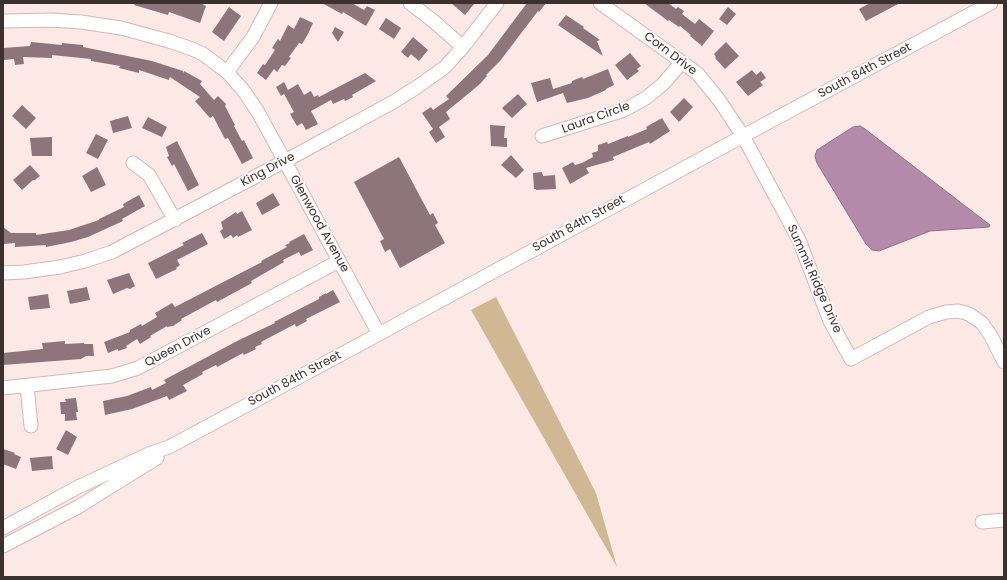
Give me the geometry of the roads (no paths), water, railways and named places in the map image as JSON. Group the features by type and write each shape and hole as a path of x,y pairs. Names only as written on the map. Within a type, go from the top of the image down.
{"street":[{"path":"227,72 253,37 271,3"},
{"path":"410,3 463,47"},
{"name":"King Drive","path":"3,273 48,270 85,261 112,252 175,220 395,101 445,67 463,47 497,3"},
{"name":"Corn Drive","path":"600,3 698,74 719,100 742,136"},
{"name":"South 84th Street","path":"3,528 76,488 145,456 169,447 742,136 991,3"},
{"name":"Glenwood Avenue","path":"3,21 51,20 81,22 121,28 192,49 202,54 227,72 252,101 379,334"},
{"name":"Laura Circle","path":"542,136 624,110 646,98 663,84 682,62"},
{"name":"Summit Ridge Drive","path":"742,136 799,240 830,321 851,359 929,317 946,312 958,311 969,314 982,323 991,336 1004,362"},
{"path":"132,163 149,175 175,220"},
{"name":"Queen Drive","path":"3,388 112,376 138,368 339,261"},
{"path":"27,386 31,426"},
{"name":"South 84th Street","path":"3,546 78,506 156,458 169,447"},
{"path":"982,522 1004,520"}]}
